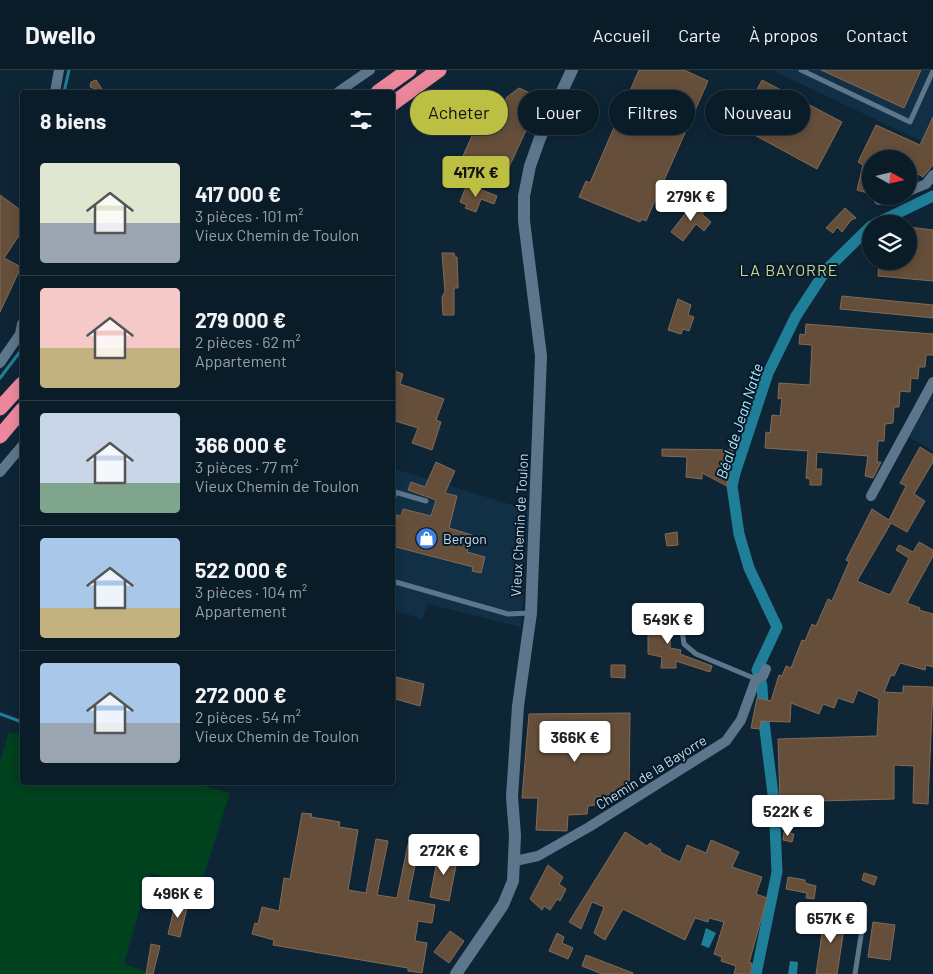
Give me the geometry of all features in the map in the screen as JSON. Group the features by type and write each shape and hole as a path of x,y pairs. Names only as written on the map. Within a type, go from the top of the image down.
{"highway":[{"path":"381,90 409,70"},
{"path":"395,102 439,70"},
{"path":"0,408 20,386"},
{"path":"0,436 20,412"}],"street":[{"path":"55,90 59,70"},
{"path":"341,90 370,70"},
{"name":"Vieux Chemin de Toulon","path":"456,974 482,937 509,892 515,861 513,786 518,706 530,613 541,356 524,221 524,196 530,166 540,138 572,70"},
{"path":"918,187 926,184 933,175"},
{"path":"0,363 20,334"},
{"path":"871,496 933,382"},
{"path":"0,472 20,448"},
{"name":"Chemin de la Bayorre","path":"515,861 538,856 589,827 726,741 741,720 761,675"}],"lane":[{"path":"801,70 910,122 933,71"},
{"path":"395,492 426,501"},
{"path":"395,582 508,614 530,613"},
{"path":"680,616 684,644 696,654 761,675"},
{"path":"855,974 865,910"}],"shaded area":[{"path":"772,70 933,70 933,147"},
{"path":"933,395 933,451 909,437"},
{"path":"395,469 529,510 521,627 428,604 422,619 395,611"},
{"path":"706,928 716,933 709,948 701,945"},
{"path":"790,961 798,962 797,974 788,974"}],"green space":[{"path":"9,732 20,735 20,785 200,785 230,793 200,887 150,873 124,964 153,974 0,974 0,762"}],"building":[{"path":"639,70 684,70 708,81 695,110 695,90 630,90"},
{"path":"821,70 921,70 904,108"},
{"path":"96,80 103,90 90,87 91,82"},
{"path":"762,80 781,90 757,90"},
{"path":"519,88 523,90 518,90 518,135 524,135 504,178 462,158 472,135 508,135 508,96"},
{"path":"810,105 842,122 817,169 755,135 810,135"},
{"path":"933,117 933,165 923,177 918,174 918,150 864,150 876,125 920,145"},
{"path":"611,135 684,135 646,221 642,219 640,222 579,197 586,181 590,183"},
{"path":"862,154 862,164 858,162"},
{"path":"862,169 862,191 857,190"},
{"path":"467,184 497,196 494,204 481,199 476,212 465,208 467,205 460,202"},
{"path":"0,195 20,210 20,234 4,258 20,266 20,269 0,312"},
{"path":"695,201 706,210 702,214 711,222 704,231 696,224 683,241 671,232"},
{"path":"845,208 856,218 851,220 842,232 837,227 833,233 826,228"},
{"path":"917,228 933,230 933,281 878,276 878,270 917,270"},
{"path":"442,253 454,253 455,257 457,257 458,288 454,288 454,315 443,315 442,297 445,292"},
{"path":"842,296 933,305 933,318 840,309"},
{"path":"678,299 691,305 688,315 694,317 689,331 683,329 681,334 668,330"},
{"path":"806,324 933,334 933,355 926,355 925,367 919,367 918,379 911,378 910,392 900,391 899,407 894,407 893,423 885,424 884,441 878,441 877,462 881,462 873,478 865,476 868,456 817,452 816,469 822,469 821,485 810,485 810,479 806,478 808,451 765,448 766,432 770,433 772,415 780,416 782,398 778,399 779,383 810,385 812,345 799,344 800,334 805,335"},
{"path":"395,371 403,374 400,384 444,399 436,420 441,422 432,450 412,443 418,428 395,421"},
{"path":"920,447 933,455 933,462 914,494 925,501 907,532 891,523 857,581 890,595 909,558 896,550 899,545 913,552 919,542 933,550 933,556 907,603 920,608 919,610 933,614 933,667 926,665 925,670 900,663 894,676 891,675 884,692 903,693 903,686 933,687 928,804 913,803 914,766 894,765 894,799 780,802 778,739 877,736 879,699 858,690 853,703 838,698 834,708 823,704 819,714 791,703 790,722 761,721 760,729 751,728 757,698 771,701 779,675 782,676 786,666 791,668 802,640 805,641 812,624 816,626 828,599 832,601 849,562 846,560 872,509 889,520 906,486 900,483"},
{"path":"662,449 733,450 727,486 702,473 702,479 686,477 687,457 662,456"},
{"path":"436,462 455,471 445,493 457,496 449,528 472,535 467,552 485,557 481,573 472,571 473,567 395,547 395,522 397,515 401,516 403,509 431,516 436,500 408,490 411,482 425,487"},
{"path":"677,532 678,545 667,546 665,534"},
{"path":"648,617 671,618 671,620 676,621 677,630 671,629 670,648 681,650 680,654 712,666 710,672 676,661 676,668 661,668 662,657 648,654"},
{"path":"611,665 625,665 625,678 611,677"},
{"path":"395,677 424,684 420,706 395,699"},
{"path":"630,713 629,794 595,797 595,805 588,806 587,814 568,815 567,831 536,830 538,798 522,798 529,714"},
{"path":"302,813 312,814 311,817 340,822 339,827 358,830 348,890 366,893 376,839 388,841 377,895 397,898 408,844 419,846 408,900 435,905 432,923 418,921 415,941 427,943 422,973 408,971 408,968 273,945 274,940 252,934 255,923 258,924 262,907 279,911 284,878 290,879"},
{"path":"625,832 647,846 650,843 661,850 660,852 680,862 687,845 706,853 711,840 739,852 732,867 762,877 756,894 767,898 749,963 752,963 750,974 734,974 736,966 721,961 722,957 714,954 724,922 709,918 708,922 695,918 685,940 623,909 605,940 594,933 604,907 592,902 581,929 569,922"},
{"path":"784,832 794,834 792,842 783,840"},
{"path":"439,851 458,856 449,901 430,897"},
{"path":"548,865 563,877 559,884 566,889 560,901 557,899 550,910 544,906 542,910 530,899"},
{"path":"864,873 877,877 874,885 862,880"},
{"path":"788,877 805,880 805,883 816,886 814,899 806,898 807,893 786,889"},
{"path":"176,901 188,904 180,937 168,934"},
{"path":"825,913 846,916 837,974 816,974"},
{"path":"873,922 895,925 890,960 868,957"},
{"path":"450,931 464,941 449,963 434,952"},
{"path":"557,933 564,937 562,943 573,948 568,959 549,951"},
{"path":"151,944 160,946 153,974 146,974"},
{"path":"586,955 633,974 602,974 582,966"}],"waterway":[{"path":"64,90 69,70"},
{"name":"Béal de Jean Natte","path":"894,215 933,196"},
{"name":"Béal de Jean Natte","path":"756,974 777,872 774,802 764,722 762,686 757,670 777,627 749,568 739,534 732,486 768,373 796,316 826,270 862,235"},
{"path":"0,378 20,352"},
{"path":"0,714 20,721"}],"place":[{"name":"Bergon","path":"427,538"}],"district":[{"name":"LA BAYORRE","path":"789,269"}]}
